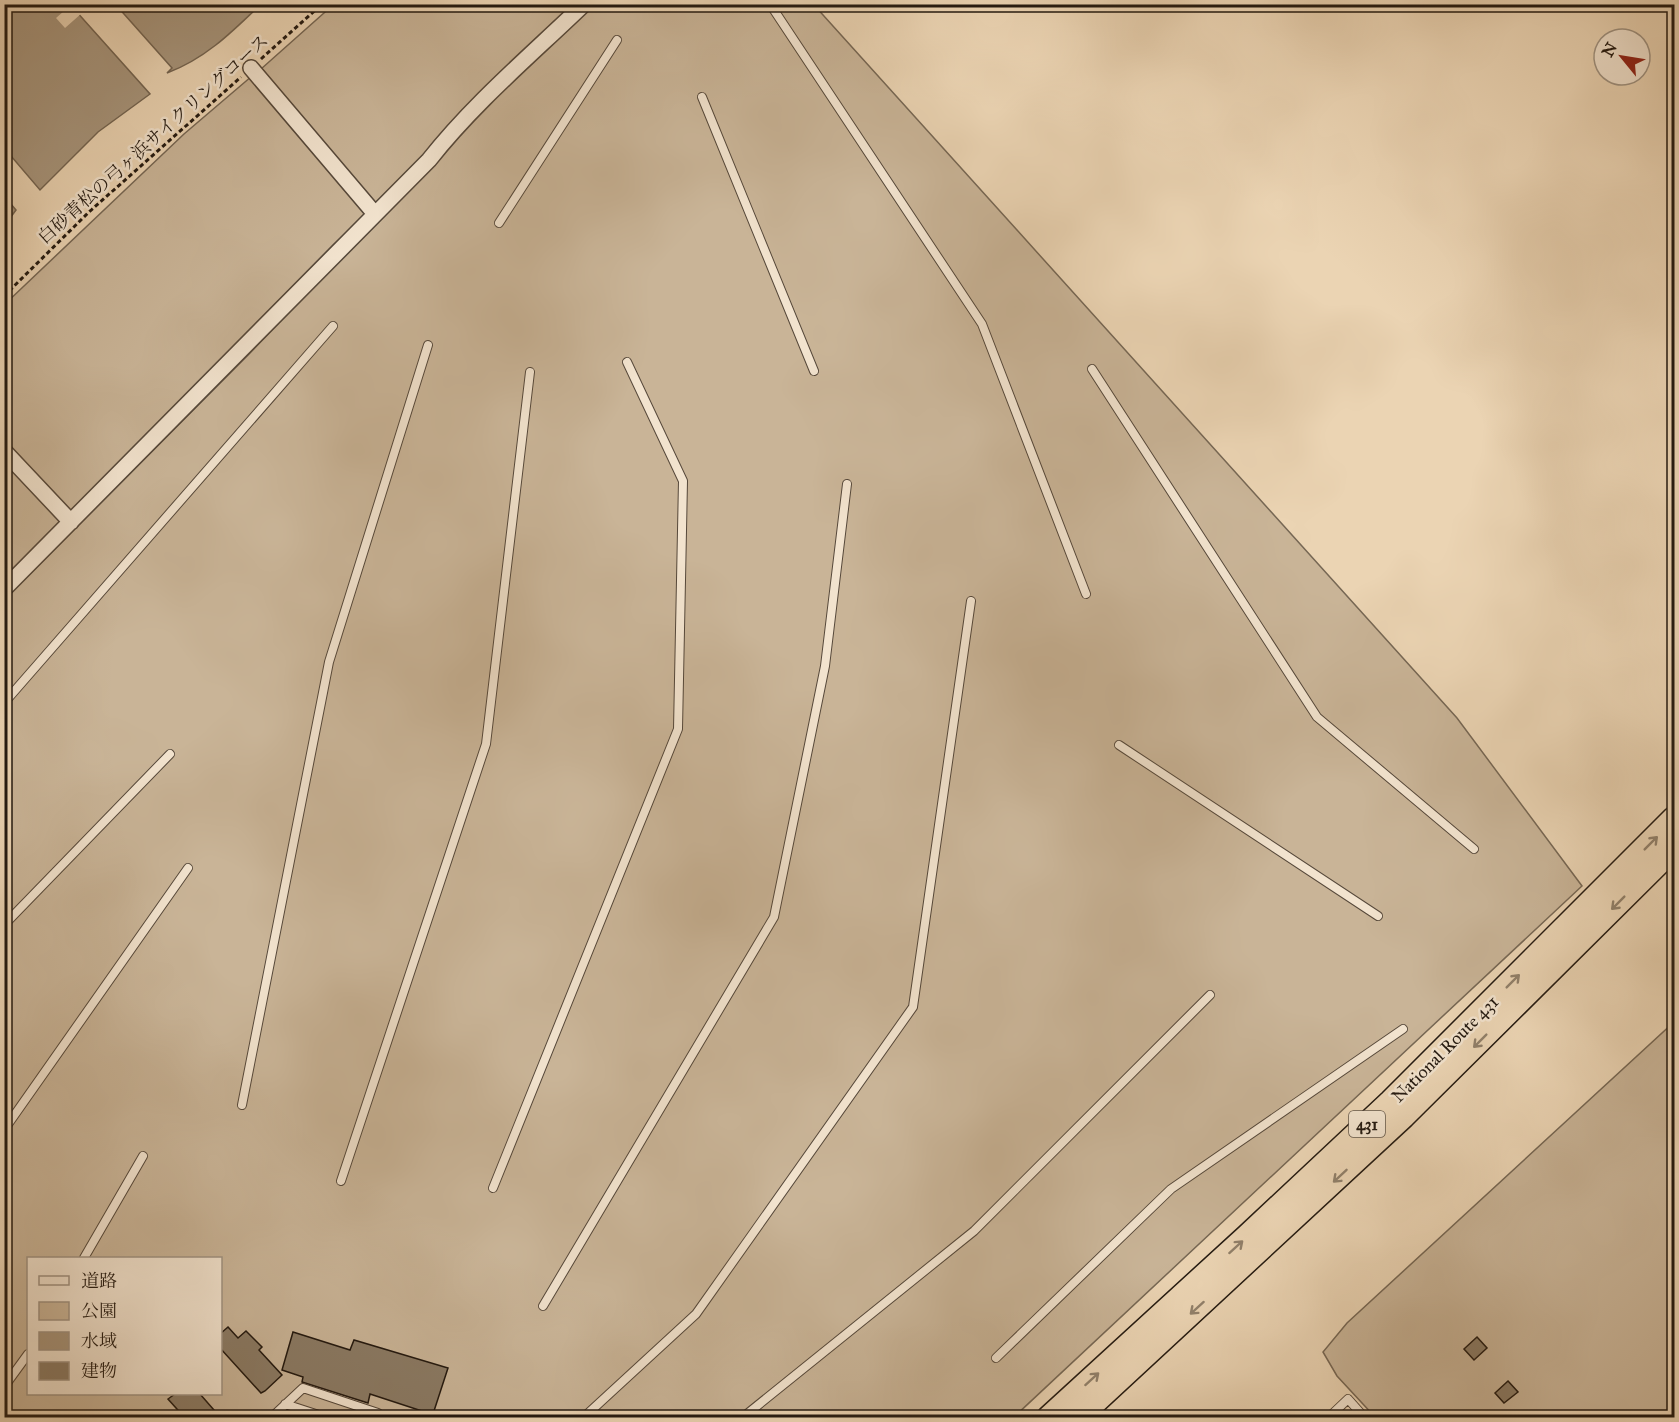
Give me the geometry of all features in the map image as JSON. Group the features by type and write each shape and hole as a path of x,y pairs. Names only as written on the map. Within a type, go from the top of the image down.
{"highway":[{"name":"National Route 431","path":"1048,1418 1391,1102 1674,819"},
{"name":"National Route 431","path":"1077,1418 1403,1116 1674,847"}],"street":[{"path":"4,589 501,84 584,4"},
{"path":"251,68 375,214"},
{"path":"4,451 71,522"}],"lane":[{"path":"770,4 982,324 1086,594"},
{"path":"499,224 617,40"},
{"path":"702,97 814,371"},
{"path":"4,703 333,326"},
{"path":"242,1105 329,662 428,345"},
{"path":"493,1188 678,729 683,482 627,362"},
{"path":"1092,369 1317,717 1474,849"},
{"path":"341,1181 486,744 530,372"},
{"path":"543,1306 774,917 825,666 847,484"},
{"path":"583,1418 696,1314 913,1007 971,601"},
{"path":"1119,745 1378,916"},
{"path":"4,925 170,754"},
{"path":"4,1130 188,868"},
{"path":"742,1418 974,1231 1210,995"},
{"path":"996,1358 1171,1190 1403,1029"},
{"path":"85,1257 143,1156"},
{"path":"4,1388 27,1355"},
{"path":"271,1418 303,1388 378,1413 380,1418"},
{"path":"1328,1418 1348,1399 1365,1418"},
{"path":"285,1404 328,1418"}],"path":[{"name":"白砂青松の弓ヶ浜サイクリングコース","path":"4,296 89,212 322,4"}],"green space":[{"path":"333,5 575,5 378,203 373,203 261,69"},
{"path":"582,5 814,5 1457,718 1582,886 1014,1417 5,1418 5,599 249,354"},
{"path":"252,76 366,214 71,513 65,510 5,441 4,305 184,134"},
{"path":"5,457 60,518 59,524 5,580"},
{"path":"1674,1022 1674,1413 1670,1418 1375,1417 1337,1376 1323,1352 1347,1323"}],"water":[{"path":"4,5 80,5 75,10 150,94 98,132 40,190 5,149"},
{"path":"116,5 260,5 206,52 167,73 172,68"},
{"path":"5,197 16,210 4,225"}],"pier":[{"path":"83,4 79,10 82,13 65,28 56,18 71,5"}],"building":[{"path":"228,1327 238,1338 246,1331 262,1347 259,1350 282,1375 261,1393 222,1350 222,1332"},
{"path":"293,1332 350,1350 354,1340 448,1368 433,1414 370,1394 368,1403 302,1382 303,1377 282,1370"},
{"path":"1477,1337 1487,1348 1474,1360 1464,1349"},
{"path":"1508,1381 1518,1392 1504,1403 1495,1393"},
{"path":"174,1395 201,1395 221,1418 185,1418 168,1399"}]}
